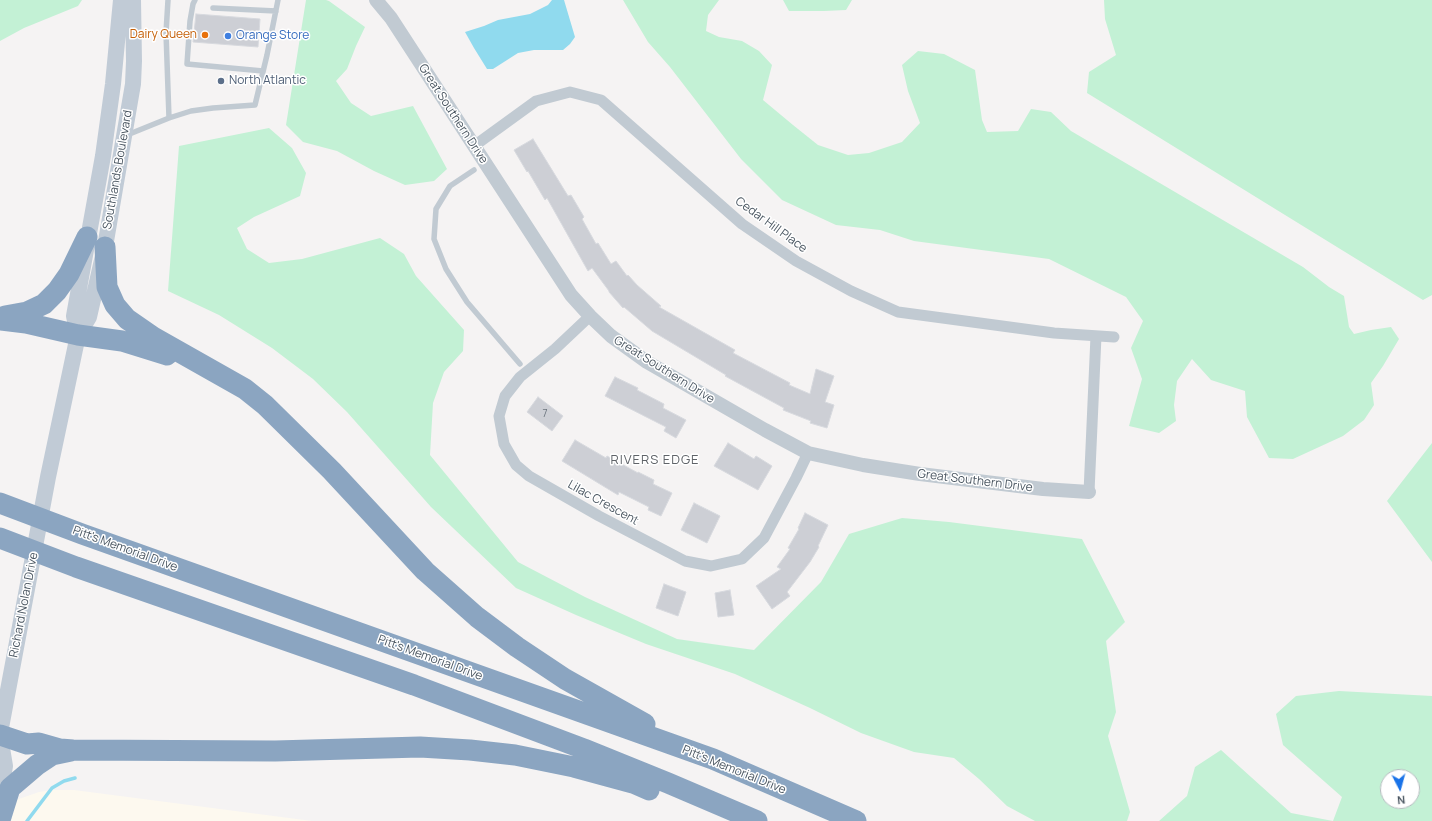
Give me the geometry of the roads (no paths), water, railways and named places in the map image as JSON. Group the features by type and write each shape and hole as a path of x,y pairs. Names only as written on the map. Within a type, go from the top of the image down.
{"highway":[{"path":"0,316 27,312 44,304 57,291 96,242"},
{"path":"96,242 107,287 115,305 127,319 153,338 245,389 265,405 332,471 425,572 477,617 517,647 565,679 611,706 713,759"},
{"path":"0,320 26,323 78,334 122,341 214,371"},
{"name":"Pitt's Memorial Drive","path":"0,503 82,534 713,759 856,821"},
{"path":"0,538 76,567 414,685 584,749 757,821"},
{"path":"0,735 27,744 39,743 60,749 73,750 275,751 420,747 470,750 515,755 574,767 633,784 732,821"},
{"path":"0,820 10,788 37,765 52,755 73,750"}],"main road":[{"name":"Southlands Boulevard","path":"96,242 103,156 113,84 121,0"},
{"name":"Southlands Boulevard","path":"48,477 78,334 74,316 125,136 133,84 133,0"},
{"name":"Richard Nolan Drive","path":"0,794 5,766 0,735 48,477"}],"street":[{"name":"Great Southern Drive","path":"376,0 391,18 571,295 611,336 647,362 808,453 863,465 920,474 1043,489 1089,492"},
{"name":"Cedar Hill Place","path":"474,146 536,101 570,92 601,100 742,224 796,261 851,290 898,312 1054,333 1114,337"},
{"name":"Lilac Crescent","path":"590,316 555,349 520,377 505,396 499,416 504,444 516,465 529,476 599,516 685,561 711,566 742,559 764,538 808,453"},
{"path":"1089,492 1096,336"}],"lane":[{"path":"168,0 166,33 169,118"},
{"path":"195,0 192,4 187,64 264,71"},
{"path":"125,136 169,118 191,111 255,105 264,71 278,0"},
{"path":"212,8 276,11"},
{"path":"474,170 450,186 436,209 434,238 446,269 467,302 520,364"}],"water":[{"path":"552,0 564,0 575,37 570,44 563,50 534,50 518,53 493,69 487,69 465,32 498,20 530,14 548,5"}],"waterway":[{"path":"27,821 52,788 64,781 75,778"}],"place":[{"name":"Dairy Queen","path":"205,35"},
{"name":"Orange Store","path":"228,36"},
{"name":"North Atlantic","path":"221,81"}],"district":[{"name":"RIVERS EDGE","path":"655,460"}]}
